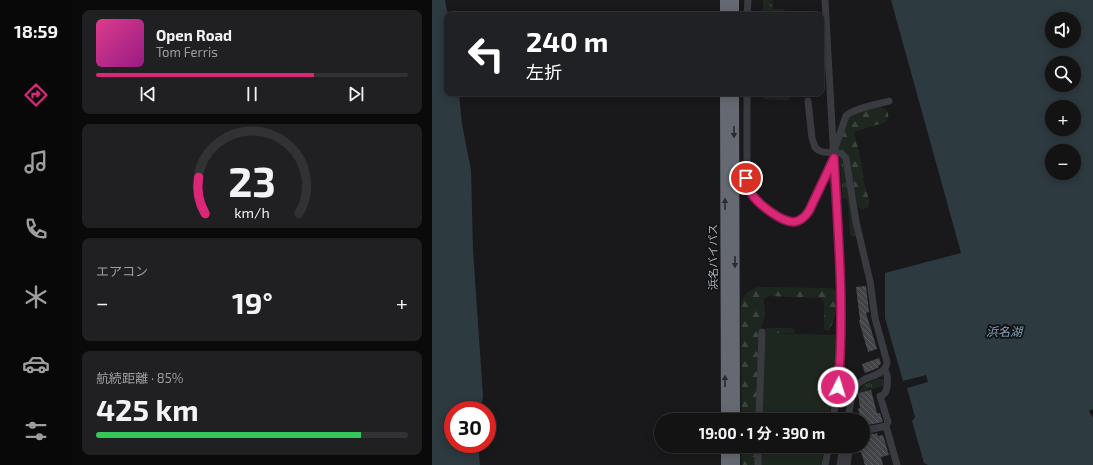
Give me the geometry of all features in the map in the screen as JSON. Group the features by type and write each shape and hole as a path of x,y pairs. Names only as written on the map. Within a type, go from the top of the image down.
{"highway":[{"path":"724,0 725,12"},
{"path":"734,0 734,12"},
{"name":"浜名バイパス","path":"725,96 730,299 735,413"},
{"name":"浜名バイパス","path":"726,413 734,96"},
{"path":"726,453 726,465"},
{"path":"735,453 735,465"}],"street":[{"path":"748,0 748,12"},
{"path":"825,0 841,311 839,377 834,413"},
{"path":"747,96 747,183 750,192 762,206 773,214 790,222 796,222 806,216 834,155 846,116 854,111 889,101"},
{"path":"808,101 812,138 815,147 818,150 834,155 841,153 844,155 847,162 856,222 870,277 875,318 887,362 887,366 879,374 865,378 857,384 853,393 849,413"},
{"path":"759,413 762,332"},
{"path":"884,370 888,375 886,392 884,395 880,396 888,422 886,426 898,465"},
{"path":"870,429 886,426"},
{"path":"758,453 758,465"},
{"path":"825,465 828,453"},
{"path":"840,465 842,453"},
{"path":"847,465 849,453"}],"green space":[{"path":"763,0 772,0 773,9 784,9 784,12 763,12"},
{"path":"764,96 789,96 789,100 764,99"},
{"path":"878,107 886,109 888,119 886,122 854,133 869,200 869,205 867,208 863,209 859,208 857,204 849,156 839,146 849,118 852,114"},
{"path":"842,158 855,233 853,236 851,236 850,233 848,202 841,196 842,188 840,160"},
{"path":"760,287 832,288 837,294 837,305 834,318 828,331 824,328 824,302 821,298 768,296 764,298 765,316 760,330 757,413 742,413 741,303 748,292"},
{"path":"766,328 792,328 795,331 794,333 767,333 765,332"},
{"path":"765,333 837,335 830,413 762,413"},
{"path":"879,379 884,380 884,386 859,392 865,384"},
{"path":"742,453 756,453 755,465 742,465"},
{"path":"761,453 823,453 821,465 761,465"}],"water":[{"path":"432,0 445,0 447,12 444,12 444,96 459,96 462,124 471,170 473,250 483,396 482,401 444,401 444,453 479,453 480,465 432,465"},
{"name":"浜名湖","path":"891,0 1093,0 1093,410 1092,409 1089,411 1093,418 1093,465 928,465 924,463 912,421 915,417 907,388 928,382 926,375 903,381 885,318 885,273 961,253"}],"building":[{"path":"866,286 869,312 866,313 877,349 868,352 859,321 856,287"},
{"path":"879,358 881,363 878,366 879,367 865,373 862,364"},
{"path":"871,390 877,413 880,413 883,422 870,425 870,413 859,413 858,393"},
{"path":"877,433 878,436 883,435 889,455 881,457 883,465 865,465 861,453 870,453 870,434"}],"route":[{"path":"746,178 750,192 762,206 785,220 796,222 806,216 809,211 834,158 841,304 838,387"}]}
